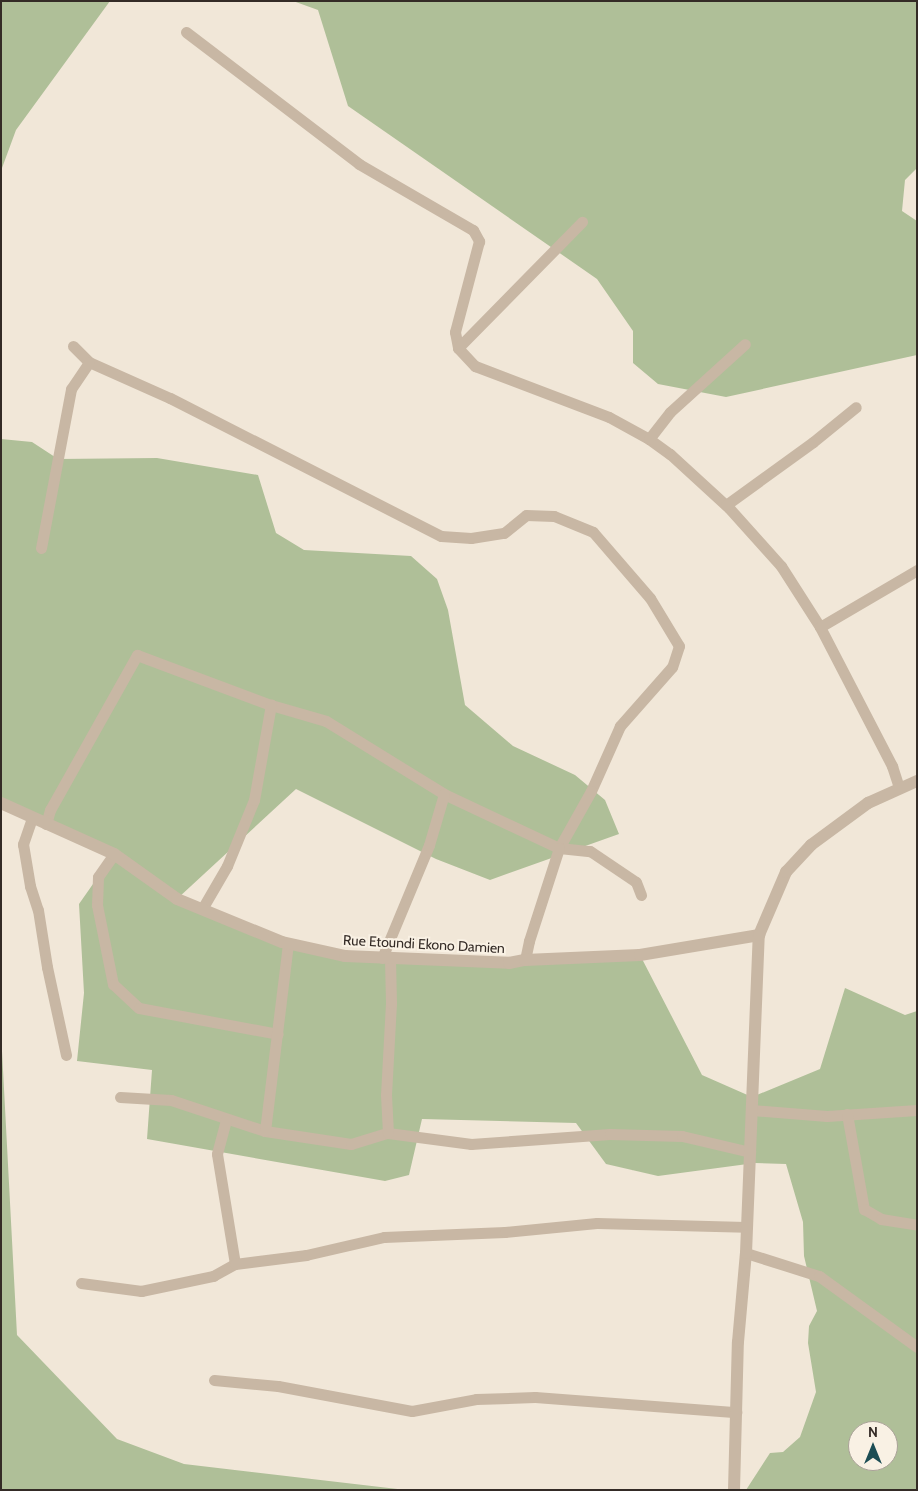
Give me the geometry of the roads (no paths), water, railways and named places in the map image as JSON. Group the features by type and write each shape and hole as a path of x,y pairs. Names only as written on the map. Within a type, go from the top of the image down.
{"street":[{"path":"186,32 359,164 473,230 479,241 478,254 455,332 458,348 474,366 609,417 649,438 670,454 726,505 781,566 820,627 892,766 899,788"},
{"path":"458,348 582,222"},
{"path":"649,438 670,412 745,344"},
{"path":"73,346 89,362 170,398 441,536 471,538 504,533 526,515 554,516 593,532 650,598 679,646 672,666 620,726 591,791 560,848 528,941 525,960"},
{"path":"40,548 71,389 89,362"},
{"path":"726,505 813,442 856,407"},
{"path":"820,627 917,570"},
{"path":"46,824 50,810 137,655 271,705 326,720 444,794 560,848 590,851 636,882 641,895"},
{"path":"202,909 227,866 254,800 271,705"},
{"path":"734,1490 738,1342 746,1253 745,1227 752,1110 758,935 786,872 811,845 868,803 917,781"},
{"path":"388,1133 386,1095 391,1003 386,958 429,845 444,794"},
{"name":"Rue Etoundi Ekono Damien","path":"1,803 114,854 177,898 288,943 345,956 509,964 525,960 640,955 758,935"},
{"path":"32,818 23,844 28,878 38,910 47,967 66,1055"},
{"path":"114,854 98,877 97,905 113,984 139,1008 278,1034"},
{"path":"266,1131 288,943"},
{"path":"120,1097 171,1100 226,1120 266,1131 351,1144 388,1133 471,1144 610,1134 682,1136 750,1152"},
{"path":"752,1110 827,1116 917,1110"},
{"path":"848,1114 864,1209 880,1220 917,1225"},
{"path":"226,1120 216,1154 235,1264"},
{"path":"81,1283 141,1291 212,1276 235,1264 306,1255 384,1237 506,1232 597,1224 745,1227"},
{"path":"746,1253 819,1276 917,1347"},
{"path":"214,1380 278,1386 412,1411 476,1399 535,1397 736,1412"}]}
